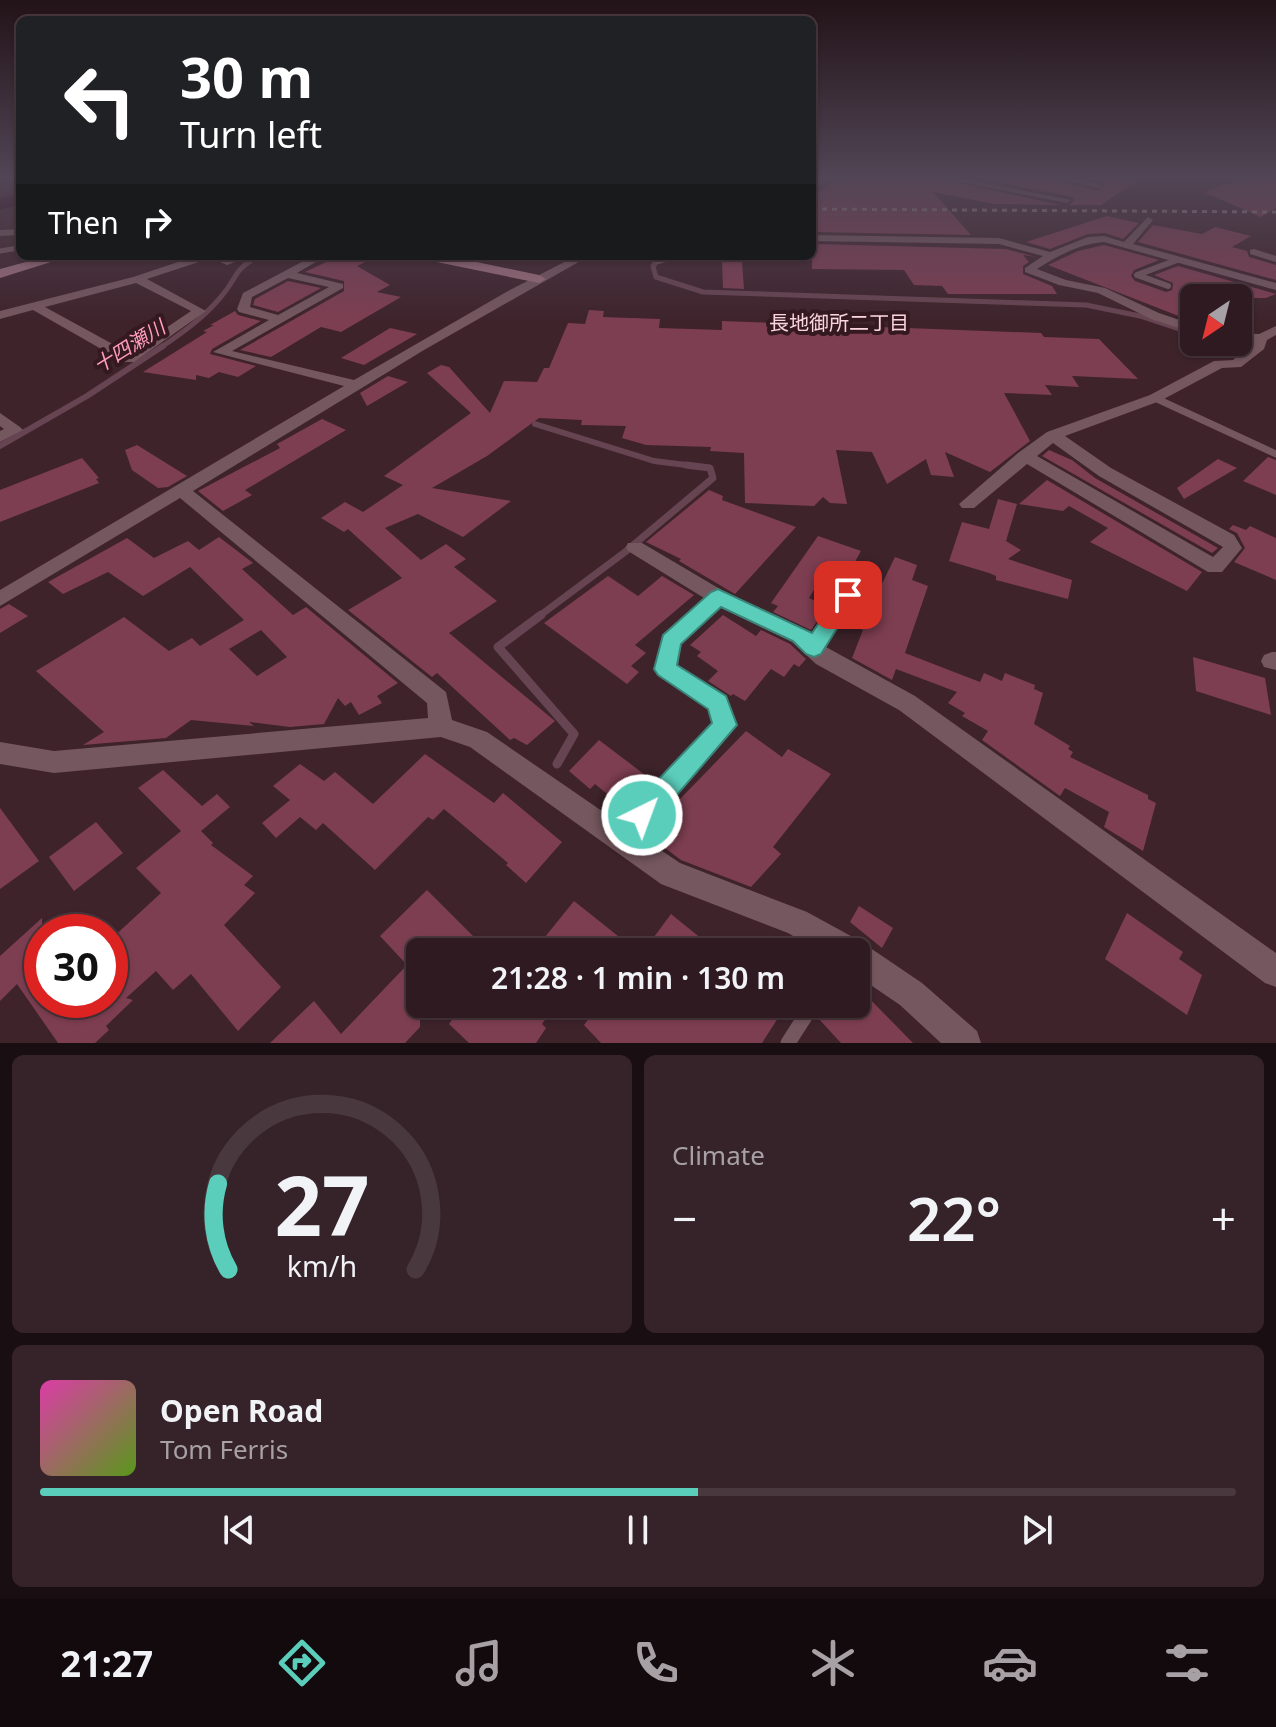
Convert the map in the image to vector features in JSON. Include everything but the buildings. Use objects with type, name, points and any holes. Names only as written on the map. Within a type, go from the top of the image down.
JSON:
[{"type":"street","points":[[1126,246],[1144,225]]},
{"type":"street","points":[[816,238],[999,241],[1051,255]]},
{"type":"street","points":[[1180,324],[1101,290],[1063,283],[1029,270],[1051,255],[1088,240],[1104,239],[1276,287]]},
{"type":"street","points":[[1254,252],[1276,259]]},
{"type":"street","points":[[0,274],[49,260]]},
{"type":"street","points":[[0,315],[137,279],[195,260]]},
{"type":"street","points":[[280,319],[243,309],[247,295],[313,260]]},
{"type":"street","points":[[446,260],[539,279]]},
{"type":"street","points":[[0,599],[357,385],[576,260]]},
{"type":"street","points":[[286,274],[339,286],[220,352],[357,385]]},
{"type":"street","points":[[35,306],[129,359],[200,311],[137,279]]},
{"type":"street","points":[[1252,338],[1261,338],[1276,330]]},
{"type":"street","points":[[968,504],[1053,435],[1155,398],[1219,364],[1236,364],[1259,346],[1261,338]]},
{"type":"street","points":[[0,418],[15,430],[0,437]]},
{"type":"street","points":[[1024,456],[1215,567],[1233,548],[1227,539],[1105,472],[1053,435]]},
{"type":"street","points":[[181,490],[438,699],[441,727]]},
{"type":"street","points":[[635,547],[718,597],[800,636],[824,658],[907,703],[1276,972]]},
{"type":"street","points":[[814,648],[865,569]]},
{"type":"street","points":[[622,837],[725,725],[718,703],[666,669],[671,640],[718,597]]},
{"type":"street","points":[[0,753],[54,762],[441,727],[478,739],[671,874],[797,922],[824,938]]},
{"type":"street","points":[[870,967],[911,994],[965,1043]]},
{"type":"lane","points":[[1168,286],[1137,275],[1177,260]]},
{"type":"lane","points":[[1155,398],[1276,454]]},
{"type":"lane","points":[[788,1043],[804,1018]]},
{"type":"waterway","name":"十四瀬川","points":[[161,348],[206,313],[239,271],[252,260]]},
{"type":"waterway","points":[[658,260],[653,266],[656,277],[703,292],[1086,305],[1140,316],[1180,329]]},
{"type":"waterway","name":"十四瀬川","points":[[0,446],[87,396],[161,348]]},
{"type":"waterway","points":[[535,424],[654,461],[710,468],[713,478],[625,552],[538,617]]},
{"type":"waterway","points":[[541,615],[498,647],[574,734],[557,764]]},
{"type":"district","name":"長地御所二丁目","points":[[839,322]]},
{"type":"route","points":[[642,815],[725,725],[718,703],[666,669],[671,640],[718,597],[800,636],[814,648],[848,595]]}]
